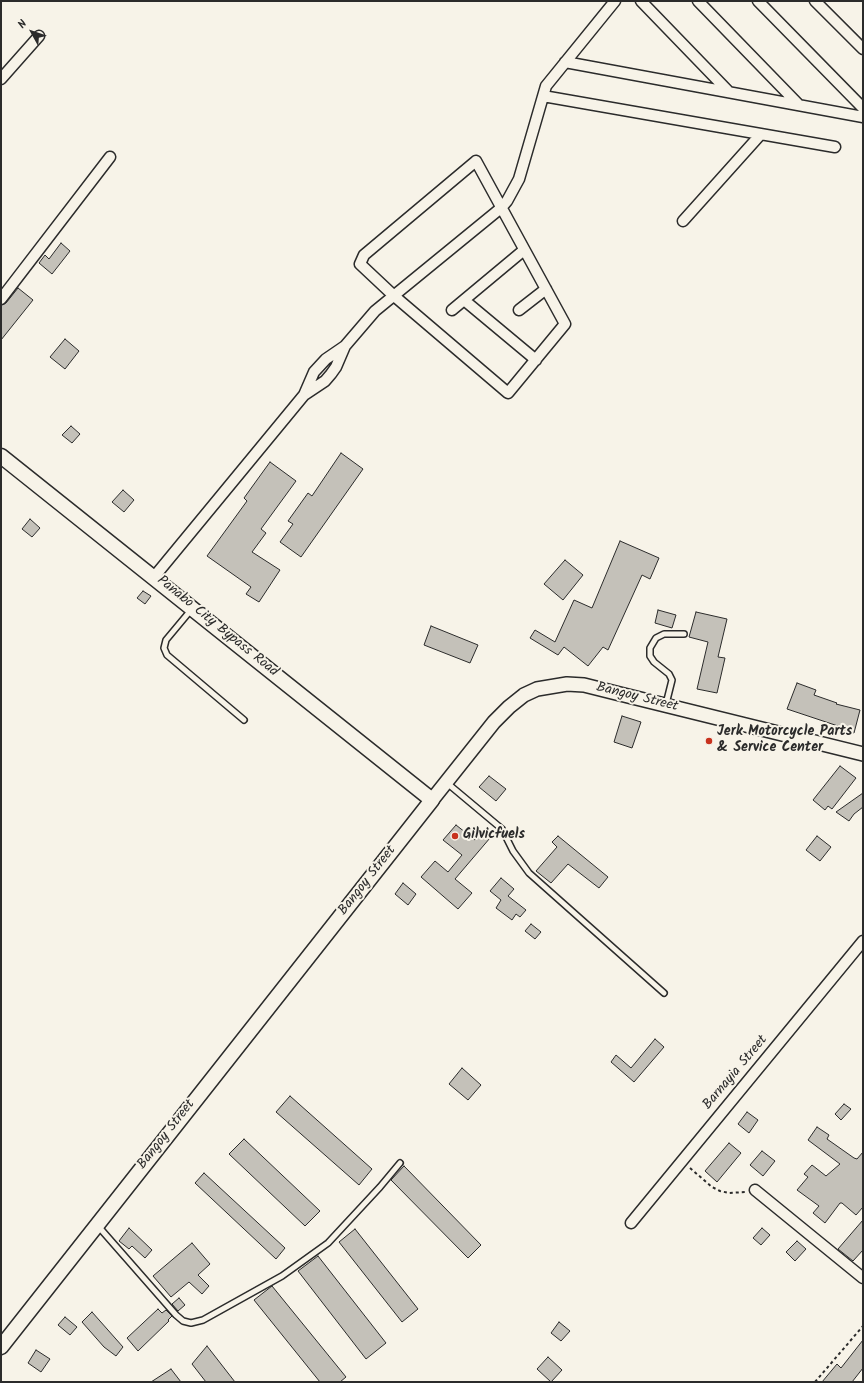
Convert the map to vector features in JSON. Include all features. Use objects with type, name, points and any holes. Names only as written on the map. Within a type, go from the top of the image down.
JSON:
[{"type":"main road","name":"Panabo City Bypass Road","points":[[1,456],[432,800]]},
{"type":"main road","name":"Bangoy Street","points":[[1,1347],[432,800]]},
{"type":"street","points":[[154,577],[304,395],[328,378],[336,367],[345,346],[374,311],[501,208],[511,195],[519,179],[548,82],[615,1]]},
{"type":"street","points":[[642,1],[728,91]]},
{"type":"street","points":[[698,1],[799,105]]},
{"type":"street","points":[[758,1],[863,108]]},
{"type":"street","points":[[815,1],[863,49]]},
{"type":"street","points":[[1,79],[39,36]]},
{"type":"street","points":[[564,62],[863,117]]},
{"type":"street","points":[[543,96],[835,147]]},
{"type":"street","points":[[683,221],[761,134]]},
{"type":"street","points":[[1,299],[110,157]]},
{"type":"street","points":[[476,162],[501,208],[565,324],[508,393],[393,295],[361,266],[360,262],[362,257],[476,162]]},
{"type":"street","points":[[452,310],[524,250]]},
{"type":"street","points":[[519,310],[546,289]]},
{"type":"street","points":[[464,300],[536,360]]},
{"type":"street","name":"Bangoy Street","points":[[432,800],[494,722],[524,695],[538,689],[567,684],[584,685],[863,754]]},
{"type":"street","name":"Barnayia Street","points":[[631,1223],[863,941]]},
{"type":"street","points":[[755,1190],[863,1278]]},
{"type":"lane","points":[[193,608],[166,640],[164,648],[166,655],[244,720]]},
{"type":"lane","points":[[666,705],[672,680],[669,674],[654,662],[650,656],[650,648],[656,638],[664,634],[684,634]]},
{"type":"lane","points":[[446,782],[502,829],[513,851],[529,873],[664,993]]},
{"type":"lane","points":[[97,1224],[176,1315],[183,1321],[191,1323],[203,1320],[271,1282],[317,1252],[348,1222],[400,1163]]},
{"type":"path","points":[[682,1161],[712,1187],[720,1191],[740,1193],[755,1190]]},
{"type":"path","points":[[815,1382],[863,1326]]},
{"type":"building","points":[[61,243],[70,251],[52,274],[39,263],[45,255],[49,259]]},
{"type":"building","points":[[18,288],[33,300],[1,340],[1,305],[6,303]]},
{"type":"building","points":[[65,339],[79,351],[65,369],[50,357]]},
{"type":"building","points":[[71,426],[80,434],[72,443],[62,435]]},
{"type":"building","points":[[341,453],[363,469],[301,557],[280,542],[293,524],[288,521],[308,493],[312,496]]},
{"type":"building","points":[[270,462],[296,481],[261,529],[266,533],[252,552],[280,570],[259,602],[246,594],[251,587],[207,556],[247,501],[244,498]]},
{"type":"building","points":[[123,490],[134,500],[124,512],[112,502]]},
{"type":"building","points":[[30,519],[40,528],[32,537],[22,529]]},
{"type":"building","points":[[620,541],[659,558],[650,579],[642,575],[608,650],[603,647],[588,666],[564,647],[558,655],[530,638],[535,630],[555,642],[574,600],[592,608]]},
{"type":"building","points":[[565,560],[583,575],[563,600],[544,584]]},
{"type":"building","points":[[143,591],[151,596],[145,604],[137,598]]},
{"type":"building","points":[[658,610],[676,615],[672,628],[655,623]]},
{"type":"building","points":[[696,612],[727,619],[718,657],[725,658],[717,693],[697,689],[708,642],[689,637]]},
{"type":"building","points":[[431,626],[478,645],[470,663],[424,645]]},
{"type":"building","points":[[797,683],[816,690],[814,695],[837,703],[836,704],[860,710],[854,733],[841,730],[841,727],[787,709]]},
{"type":"building","points":[[622,716],[641,722],[632,748],[614,742]]},
{"type":"building","points":[[840,766],[856,778],[832,809],[828,806],[825,810],[813,800]]},
{"type":"building","points":[[489,776],[506,789],[496,801],[479,787]]},
{"type":"building","points":[[863,793],[863,807],[854,814],[849,821],[836,812]]},
{"type":"building","points":[[456,825],[475,840],[482,831],[490,838],[455,879],[472,893],[458,909],[421,877],[435,861],[448,872],[462,855],[443,840]]},
{"type":"building","points":[[558,836],[608,877],[599,888],[568,864],[551,883],[536,871],[557,847],[552,842]]},
{"type":"building","points":[[817,836],[831,847],[820,861],[806,850]]},
{"type":"building","points":[[501,878],[514,889],[508,896],[526,910],[520,917],[516,914],[512,920],[496,908],[501,900],[490,891]]},
{"type":"building","points":[[403,883],[416,894],[408,905],[395,894]]},
{"type":"building","points":[[531,924],[541,932],[535,939],[525,931]]},
{"type":"building","points":[[655,1039],[664,1047],[634,1082],[611,1062],[616,1055],[631,1068]]},
{"type":"building","points":[[462,1068],[481,1085],[468,1100],[449,1084]]},
{"type":"building","points":[[290,1096],[372,1169],[359,1185],[276,1112]]},
{"type":"building","points":[[844,1104],[851,1109],[841,1120],[835,1114]]},
{"type":"building","points":[[747,1112],[758,1120],[749,1133],[738,1124]]},
{"type":"building","points":[[817,1127],[829,1135],[827,1139],[854,1158],[857,1159],[863,1152],[863,1207],[856,1215],[840,1203],[825,1223],[813,1213],[819,1206],[797,1190],[808,1177],[804,1174],[812,1165],[826,1176],[840,1164],[808,1140]]},
{"type":"building","points":[[244,1139],[320,1211],[305,1226],[229,1154]]},
{"type":"building","points":[[729,1143],[741,1153],[717,1182],[705,1171]]},
{"type":"building","points":[[762,1151],[775,1161],[763,1176],[750,1165]]},
{"type":"building","points":[[404,1166],[481,1245],[468,1258],[391,1180]]},
{"type":"building","points":[[204,1173],[285,1248],[276,1259],[195,1183]]},
{"type":"building","points":[[863,1220],[863,1250],[853,1261],[838,1249]]},
{"type":"building","points":[[129,1228],[152,1250],[145,1258],[132,1246],[129,1249],[119,1241]]},
{"type":"building","points":[[762,1228],[770,1235],[761,1245],[753,1238]]},
{"type":"building","points":[[355,1229],[418,1309],[402,1322],[339,1242]]},
{"type":"building","points":[[797,1241],[806,1249],[795,1261],[786,1252]]},
{"type":"building","points":[[192,1243],[210,1264],[198,1275],[209,1286],[202,1294],[189,1282],[171,1297],[153,1276]]},
{"type":"building","points":[[318,1256],[386,1343],[366,1359],[298,1271]]},
{"type":"building","points":[[272,1286],[346,1377],[340,1382],[320,1382],[254,1300]]},
{"type":"building","points":[[179,1298],[185,1305],[178,1311],[172,1304]]},
{"type":"building","points":[[158,1309],[162,1313],[166,1310],[172,1316],[168,1320],[169,1321],[138,1351],[127,1338]]},
{"type":"building","points":[[92,1312],[123,1347],[116,1356],[104,1347],[82,1322]]},
{"type":"building","points":[[65,1317],[77,1327],[70,1335],[58,1325]]},
{"type":"building","points":[[559,1322],[570,1331],[561,1341],[551,1333]]},
{"type":"building","points":[[863,1340],[863,1368],[852,1382],[822,1382],[837,1364],[841,1368]]},
{"type":"building","points":[[207,1346],[235,1382],[206,1382],[192,1364]]},
{"type":"building","points":[[36,1350],[50,1359],[41,1372],[28,1363]]},
{"type":"building","points":[[548,1357],[562,1370],[551,1382],[537,1369]]},
{"type":"building","points":[[171,1369],[181,1382],[151,1382]]},
{"type":"place","name":"Jerk Motorcycle Parts & Service Center","points":[[709,741]]},
{"type":"place","name":"Gilvicfuels","points":[[455,836]]}]
